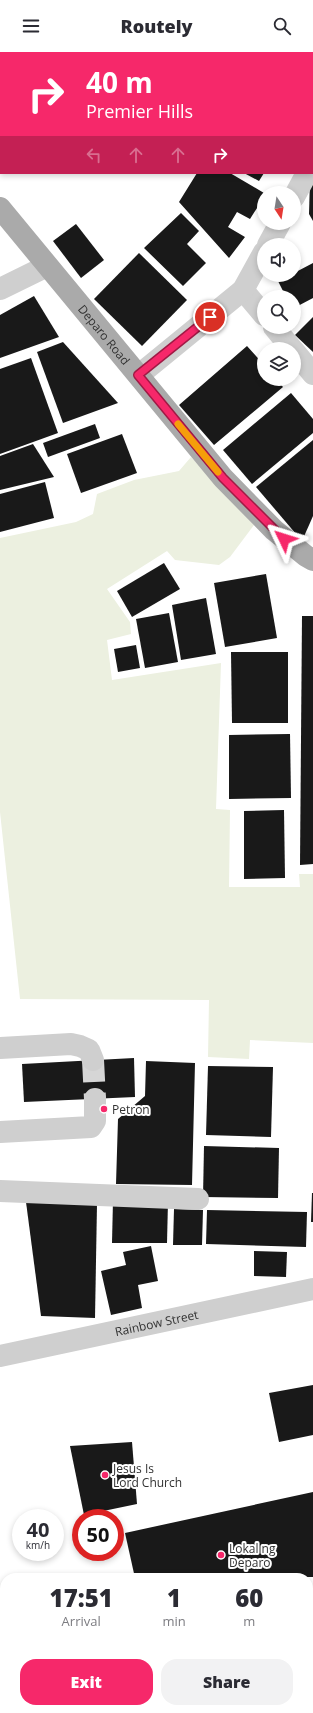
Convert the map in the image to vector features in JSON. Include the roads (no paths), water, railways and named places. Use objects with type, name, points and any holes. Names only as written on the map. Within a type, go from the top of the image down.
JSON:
[{"type":"main road","name":"Deparo Road","points":[[0,208],[223,478],[274,530],[313,560]]},
{"type":"street","points":[[300,186],[306,174]]},
{"type":"street","points":[[138,375],[243,290],[257,265]]},
{"type":"street","points":[[0,289],[48,266]]},
{"type":"street","points":[[243,290],[257,307]]},
{"type":"street","points":[[280,334],[286,342]]},
{"type":"street","points":[[301,360],[313,374]]},
{"type":"street","points":[[0,1048],[75,1045],[89,1050],[92,1060]]},
{"type":"street","points":[[0,1132],[86,1129],[91,1127],[95,1121],[95,1099]]},
{"type":"street","points":[[0,1191],[198,1199]]},
{"type":"street","name":"Rainbow Street","points":[[0,1356],[313,1289]]},
{"type":"tunnel","points":[[93,1060],[95,1099]]},
{"type":"place","name":"Petron","points":[[104,1109]]},
{"type":"place","name":"Jesus Is Lord Church","points":[[105,1475]]},
{"type":"place","name":"Lokal ng Deparo","points":[[221,1555]]}]
